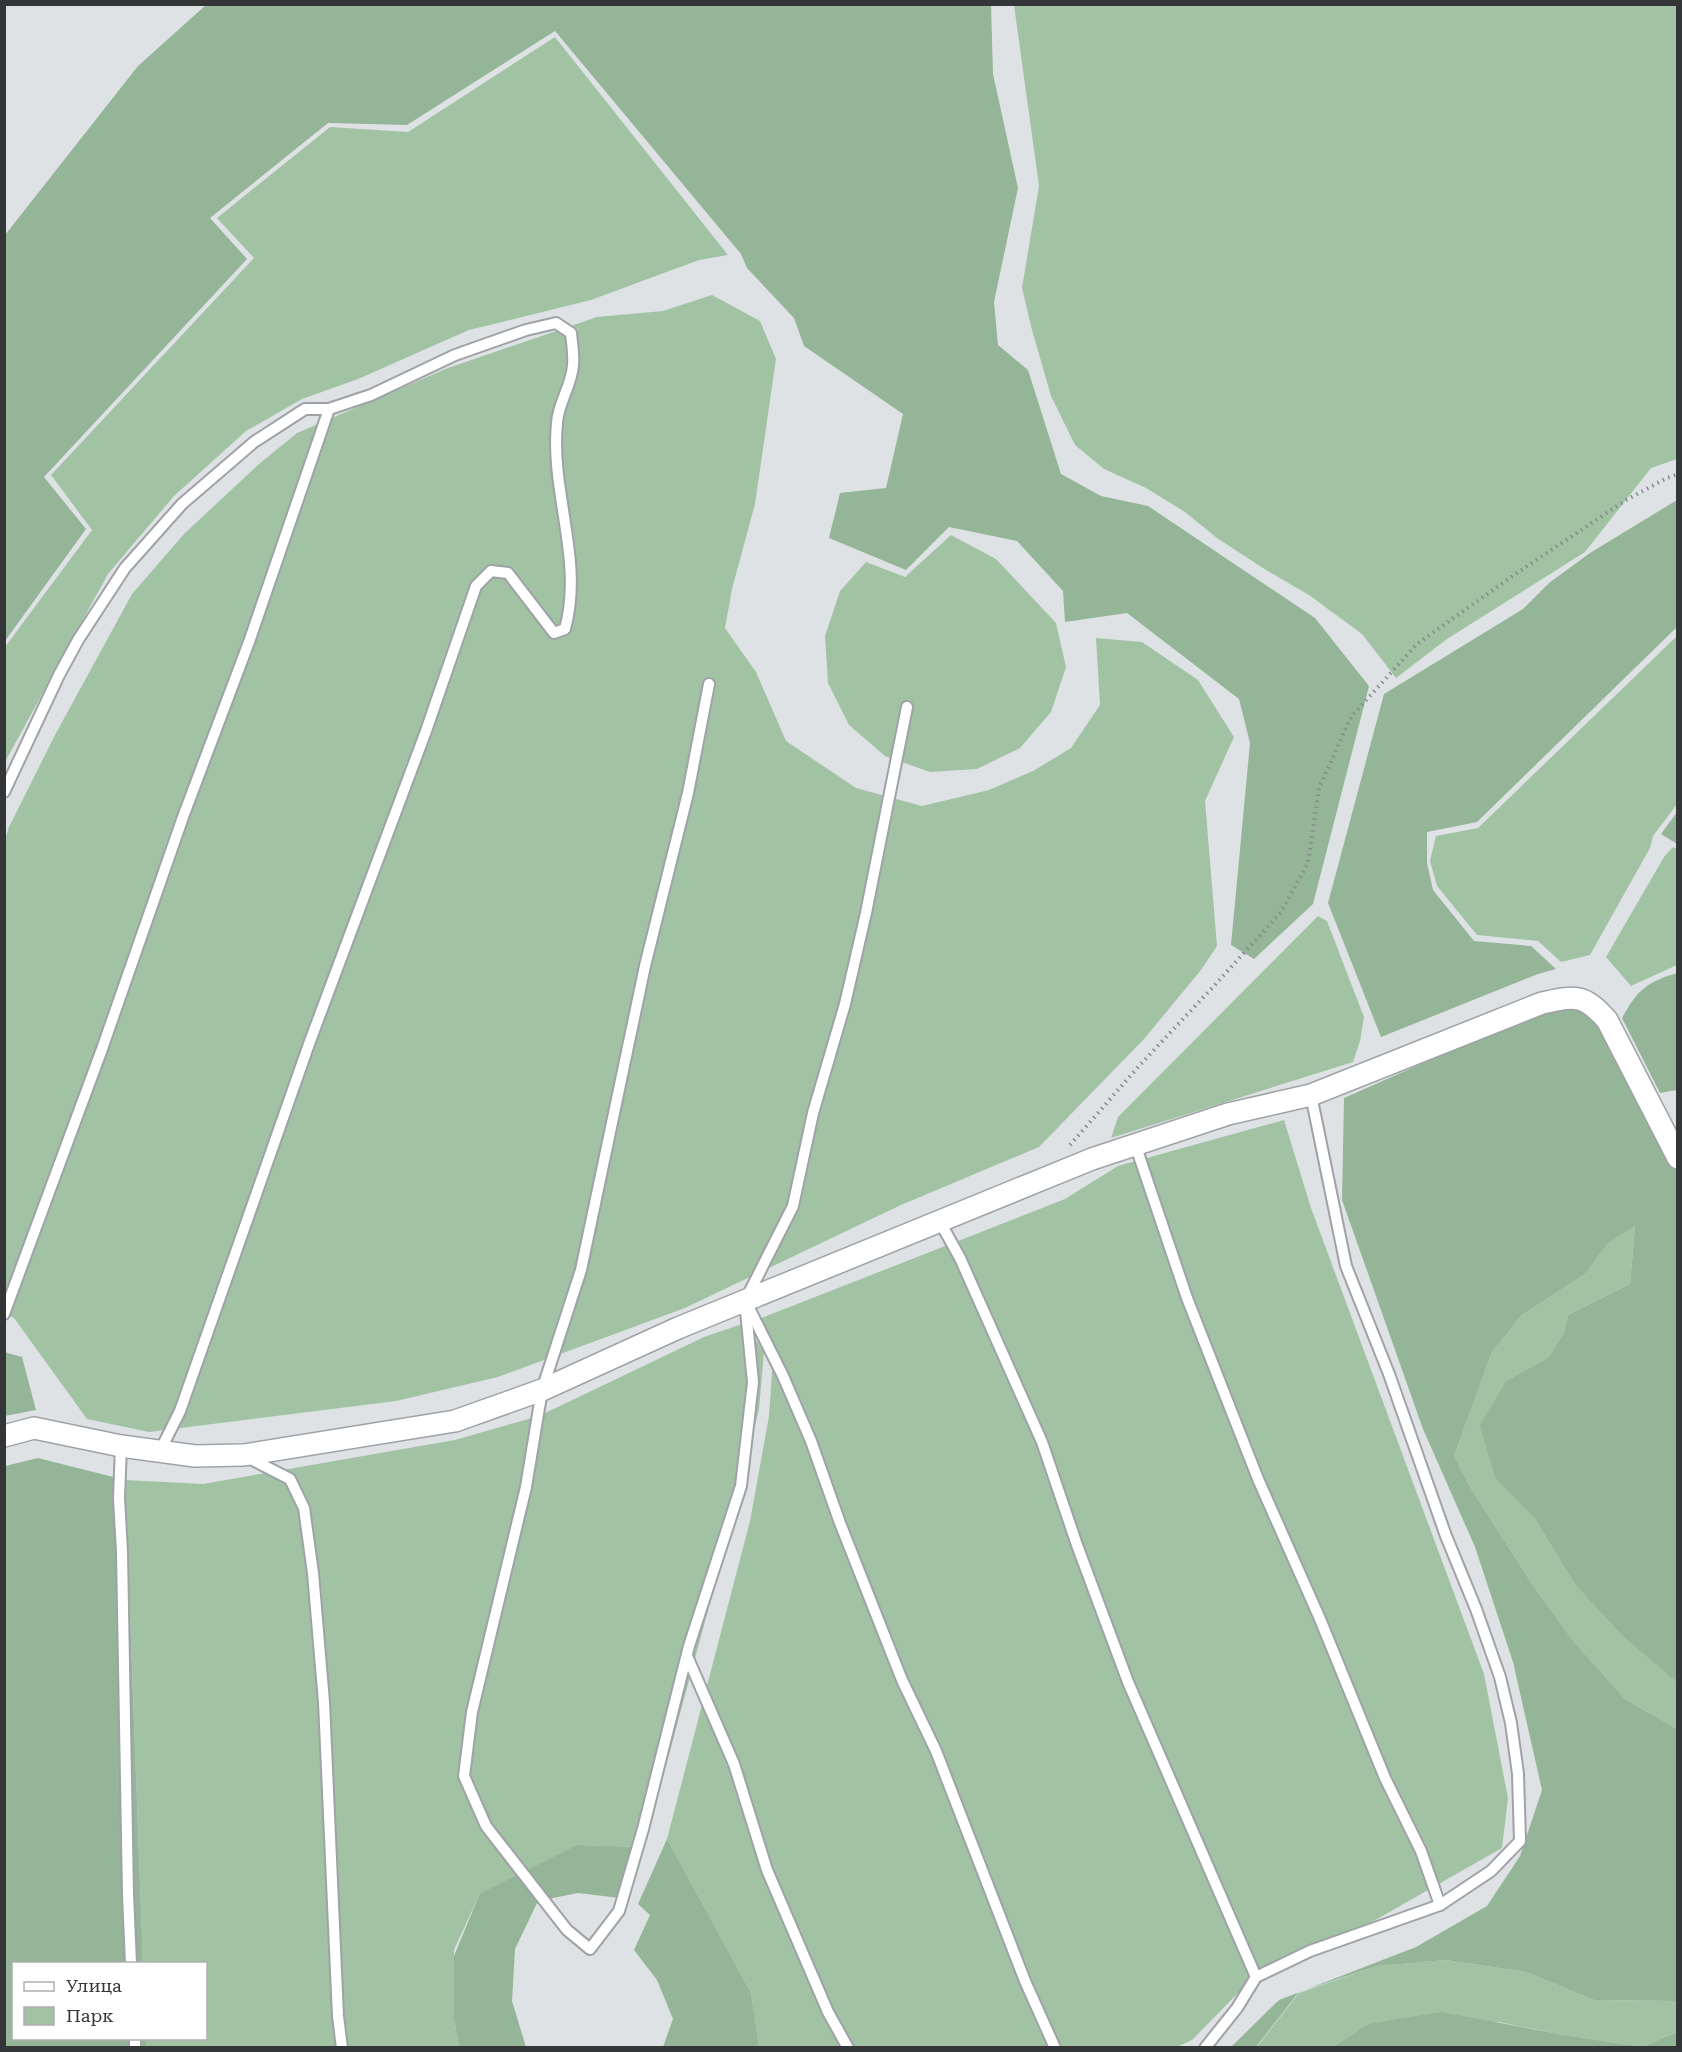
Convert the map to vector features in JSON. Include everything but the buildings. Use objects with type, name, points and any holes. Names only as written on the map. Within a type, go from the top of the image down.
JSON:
[{"type":"street","points":[[4,1436],[34,1428],[121,1446],[195,1456],[244,1455],[455,1421],[542,1390],[745,1300],[1092,1159],[1228,1114],[1311,1095],[1542,1003],[1569,997],[1585,1000],[1607,1020],[1677,1158]]},
{"type":"lane","points":[[4,792],[59,675],[78,640],[125,568],[183,504],[254,442],[305,409],[329,409],[371,395],[455,355],[526,330],[556,323],[572,333],[573,366],[557,421],[558,471],[572,567],[571,608],[566,629],[554,633],[508,573],[491,571],[477,586],[426,731],[309,1044],[180,1411],[160,1451]]},
{"type":"lane","points":[[4,1314],[249,642],[329,409]]},
{"type":"lane","points":[[709,684],[688,793],[645,966],[581,1270],[542,1390],[526,1487],[472,1713],[464,1776],[486,1826],[567,1930],[590,1949],[619,1911],[643,1829],[687,1656],[741,1486],[753,1382],[745,1300],[793,1206],[813,1113],[845,1004],[866,913],[907,707]]},
{"type":"lane","points":[[1205,2048],[1237,2008],[1256,1977],[1310,1951],[1440,1905],[1491,1871],[1520,1841],[1518,1774],[1511,1723],[1500,1677],[1476,1609],[1446,1536],[1389,1374],[1346,1266],[1311,1095]]},
{"type":"lane","points":[[1135,1144],[1187,1298],[1258,1479],[1320,1619],[1385,1778],[1421,1851],[1440,1905]]},
{"type":"lane","points":[[940,1222],[960,1258],[1042,1442],[1128,1682],[1256,1977]]},
{"type":"lane","points":[[745,1300],[783,1376],[811,1441],[840,1523],[898,1669],[936,1751],[1025,1981],[1055,2048]]},
{"type":"lane","points":[[121,1446],[119,1498],[131,1962]]},
{"type":"lane","points":[[244,1455],[290,1479],[304,1508],[313,1573],[324,1702],[338,2016],[342,2048]]},
{"type":"lane","points":[[687,1656],[734,1764],[772,1881],[828,2012],[848,2048]]},
{"type":"path","points":[[1064,1153],[1139,1066],[1281,912],[1308,863],[1319,788],[1351,717],[1417,644],[1626,500],[1677,474]]},
{"type":"green space","points":[[206,5],[991,5],[993,74],[1018,188],[994,302],[998,345],[1028,370],[1061,474],[1101,496],[1148,506],[1315,618],[1369,686],[1313,904],[1254,959],[1231,945],[1250,743],[1239,699],[1127,613],[1065,622],[1063,591],[1017,541],[949,527],[906,570],[829,538],[840,493],[886,488],[903,414],[804,346],[794,318],[747,268],[741,254],[555,31],[407,125],[328,123],[210,218],[247,259],[44,477],[86,529],[5,641],[5,235],[138,66]]},
{"type":"green space","points":[[1014,5],[1677,5],[1677,459],[1651,468],[1585,552],[1447,639],[1396,678],[1362,634],[1309,595],[1217,538],[1185,512],[1146,488],[1104,469],[1075,445],[1051,396],[1022,288],[1039,186]]},
{"type":"green space","points":[[555,37],[728,255],[699,260],[591,300],[469,330],[358,379],[302,399],[246,431],[174,496],[108,574],[5,762],[5,647],[92,530],[51,475],[254,258],[217,218],[330,127],[408,132]]},
{"type":"green space","points":[[712,295],[760,321],[776,359],[755,504],[732,589],[725,628],[756,672],[786,741],[856,788],[922,806],[989,790],[1033,771],[1071,748],[1100,705],[1096,638],[1142,642],[1198,680],[1234,737],[1205,801],[1217,946],[1201,970],[1144,1039],[1039,1147],[901,1205],[685,1308],[498,1377],[396,1401],[149,1432],[87,1419],[14,1318],[5,1314],[4,843],[9,827],[55,735],[132,594],[184,534],[259,464],[297,433],[448,368],[597,317],[663,311]]},
{"type":"green space","points":[[1677,500],[1677,627],[1477,822],[1427,832],[1427,863],[1433,890],[1474,941],[1531,946],[1556,969],[1538,974],[1381,1037],[1328,903],[1384,694],[1523,609],[1549,583],[1590,553]]},
{"type":"green space","points":[[951,535],[996,559],[1056,623],[1066,667],[1051,712],[1020,748],[977,769],[930,772],[885,756],[849,725],[828,683],[825,636],[840,591],[866,562],[905,577]]},
{"type":"green space","points":[[1677,636],[1677,804],[1653,836],[1650,848],[1590,955],[1561,962],[1538,941],[1477,935],[1437,886],[1430,861],[1436,836],[1478,828]]},
{"type":"green space","points":[[1677,812],[1677,844],[1661,834]]},
{"type":"green space","points":[[1673,847],[1678,850],[1677,965],[1631,986],[1606,957],[1664,857]]},
{"type":"green space","points":[[1318,916],[1327,921],[1364,1017],[1360,1041],[1353,1062],[1111,1138],[1118,1117]]},
{"type":"green space","points":[[1677,973],[1677,1090],[1660,1093],[1622,1018],[1644,988]]},
{"type":"green space","points":[[1554,1005],[1578,1008],[1597,1014],[1677,1170],[1677,1682],[1623,1636],[1574,1583],[1535,1519],[1496,1480],[1480,1426],[1506,1381],[1549,1357],[1564,1333],[1568,1315],[1630,1284],[1635,1226],[1609,1242],[1585,1274],[1522,1315],[1492,1352],[1454,1456],[1470,1487],[1532,1584],[1574,1642],[1625,1699],[1677,1729],[1677,2001],[1594,2000],[1526,1972],[1446,1960],[1377,1966],[1304,1990],[1416,1947],[1487,1906],[1520,1856],[1542,1790],[1513,1662],[1475,1547],[1423,1429],[1342,1200],[1344,1098]]},
{"type":"green space","points":[[1284,1120],[1311,1208],[1484,1674],[1508,1798],[1502,1848],[1312,1956],[1242,1989],[1192,2040],[1177,2047],[759,2048],[751,1993],[667,1839],[750,1521],[769,1416],[773,1357],[759,1319],[1065,1199],[1118,1166]]},
{"type":"green space","points":[[1635,1225],[1630,1284],[1568,1315],[1564,1333],[1549,1357],[1506,1381],[1496,1480],[1535,1519],[1574,1583],[1677,1682],[1677,1729],[1625,1699],[1574,1642],[1532,1584],[1470,1487],[1454,1456],[1492,1352],[1522,1315],[1585,1274],[1609,1242]]},
{"type":"green space","points":[[745,1323],[764,1352],[759,1409],[733,1518],[644,1847],[576,1845],[480,1893],[454,1950],[454,2019],[459,2047],[146,2047],[146,2040],[207,2040],[207,1962],[143,1962],[125,1480],[203,1484],[455,1440],[539,1416],[704,1337]]},
{"type":"green space","points":[[4,1352],[22,1357],[36,1410],[5,1416]]},
{"type":"green space","points":[[38,1458],[125,1480],[143,1962],[12,1962],[12,2040],[146,2040],[146,2047],[5,2048],[5,1466]]},
{"type":"green space","points":[[667,1839],[751,1993],[759,2047],[663,2047],[673,2019],[657,1980],[634,1950],[650,1915],[638,1904]]},
{"type":"green space","points":[[576,1845],[644,1847],[620,1898],[578,1893],[538,1901],[515,1949],[512,2001],[526,2047],[459,2047],[454,2019],[454,1956],[480,1893]]},
{"type":"green space","points":[[1446,1960],[1526,1972],[1594,2000],[1677,2001],[1677,2032],[1642,2047],[1499,2022],[1368,2024],[1333,2047],[1256,2048],[1299,1993],[1377,1966]]},
{"type":"green space","points":[[1299,1992],[1256,2047],[1230,2048],[1279,2000]]},
{"type":"green space","points":[[1441,2012],[1642,2047],[1677,2032],[1677,2045],[1672,2048],[1333,2047],[1368,2024]]}]
